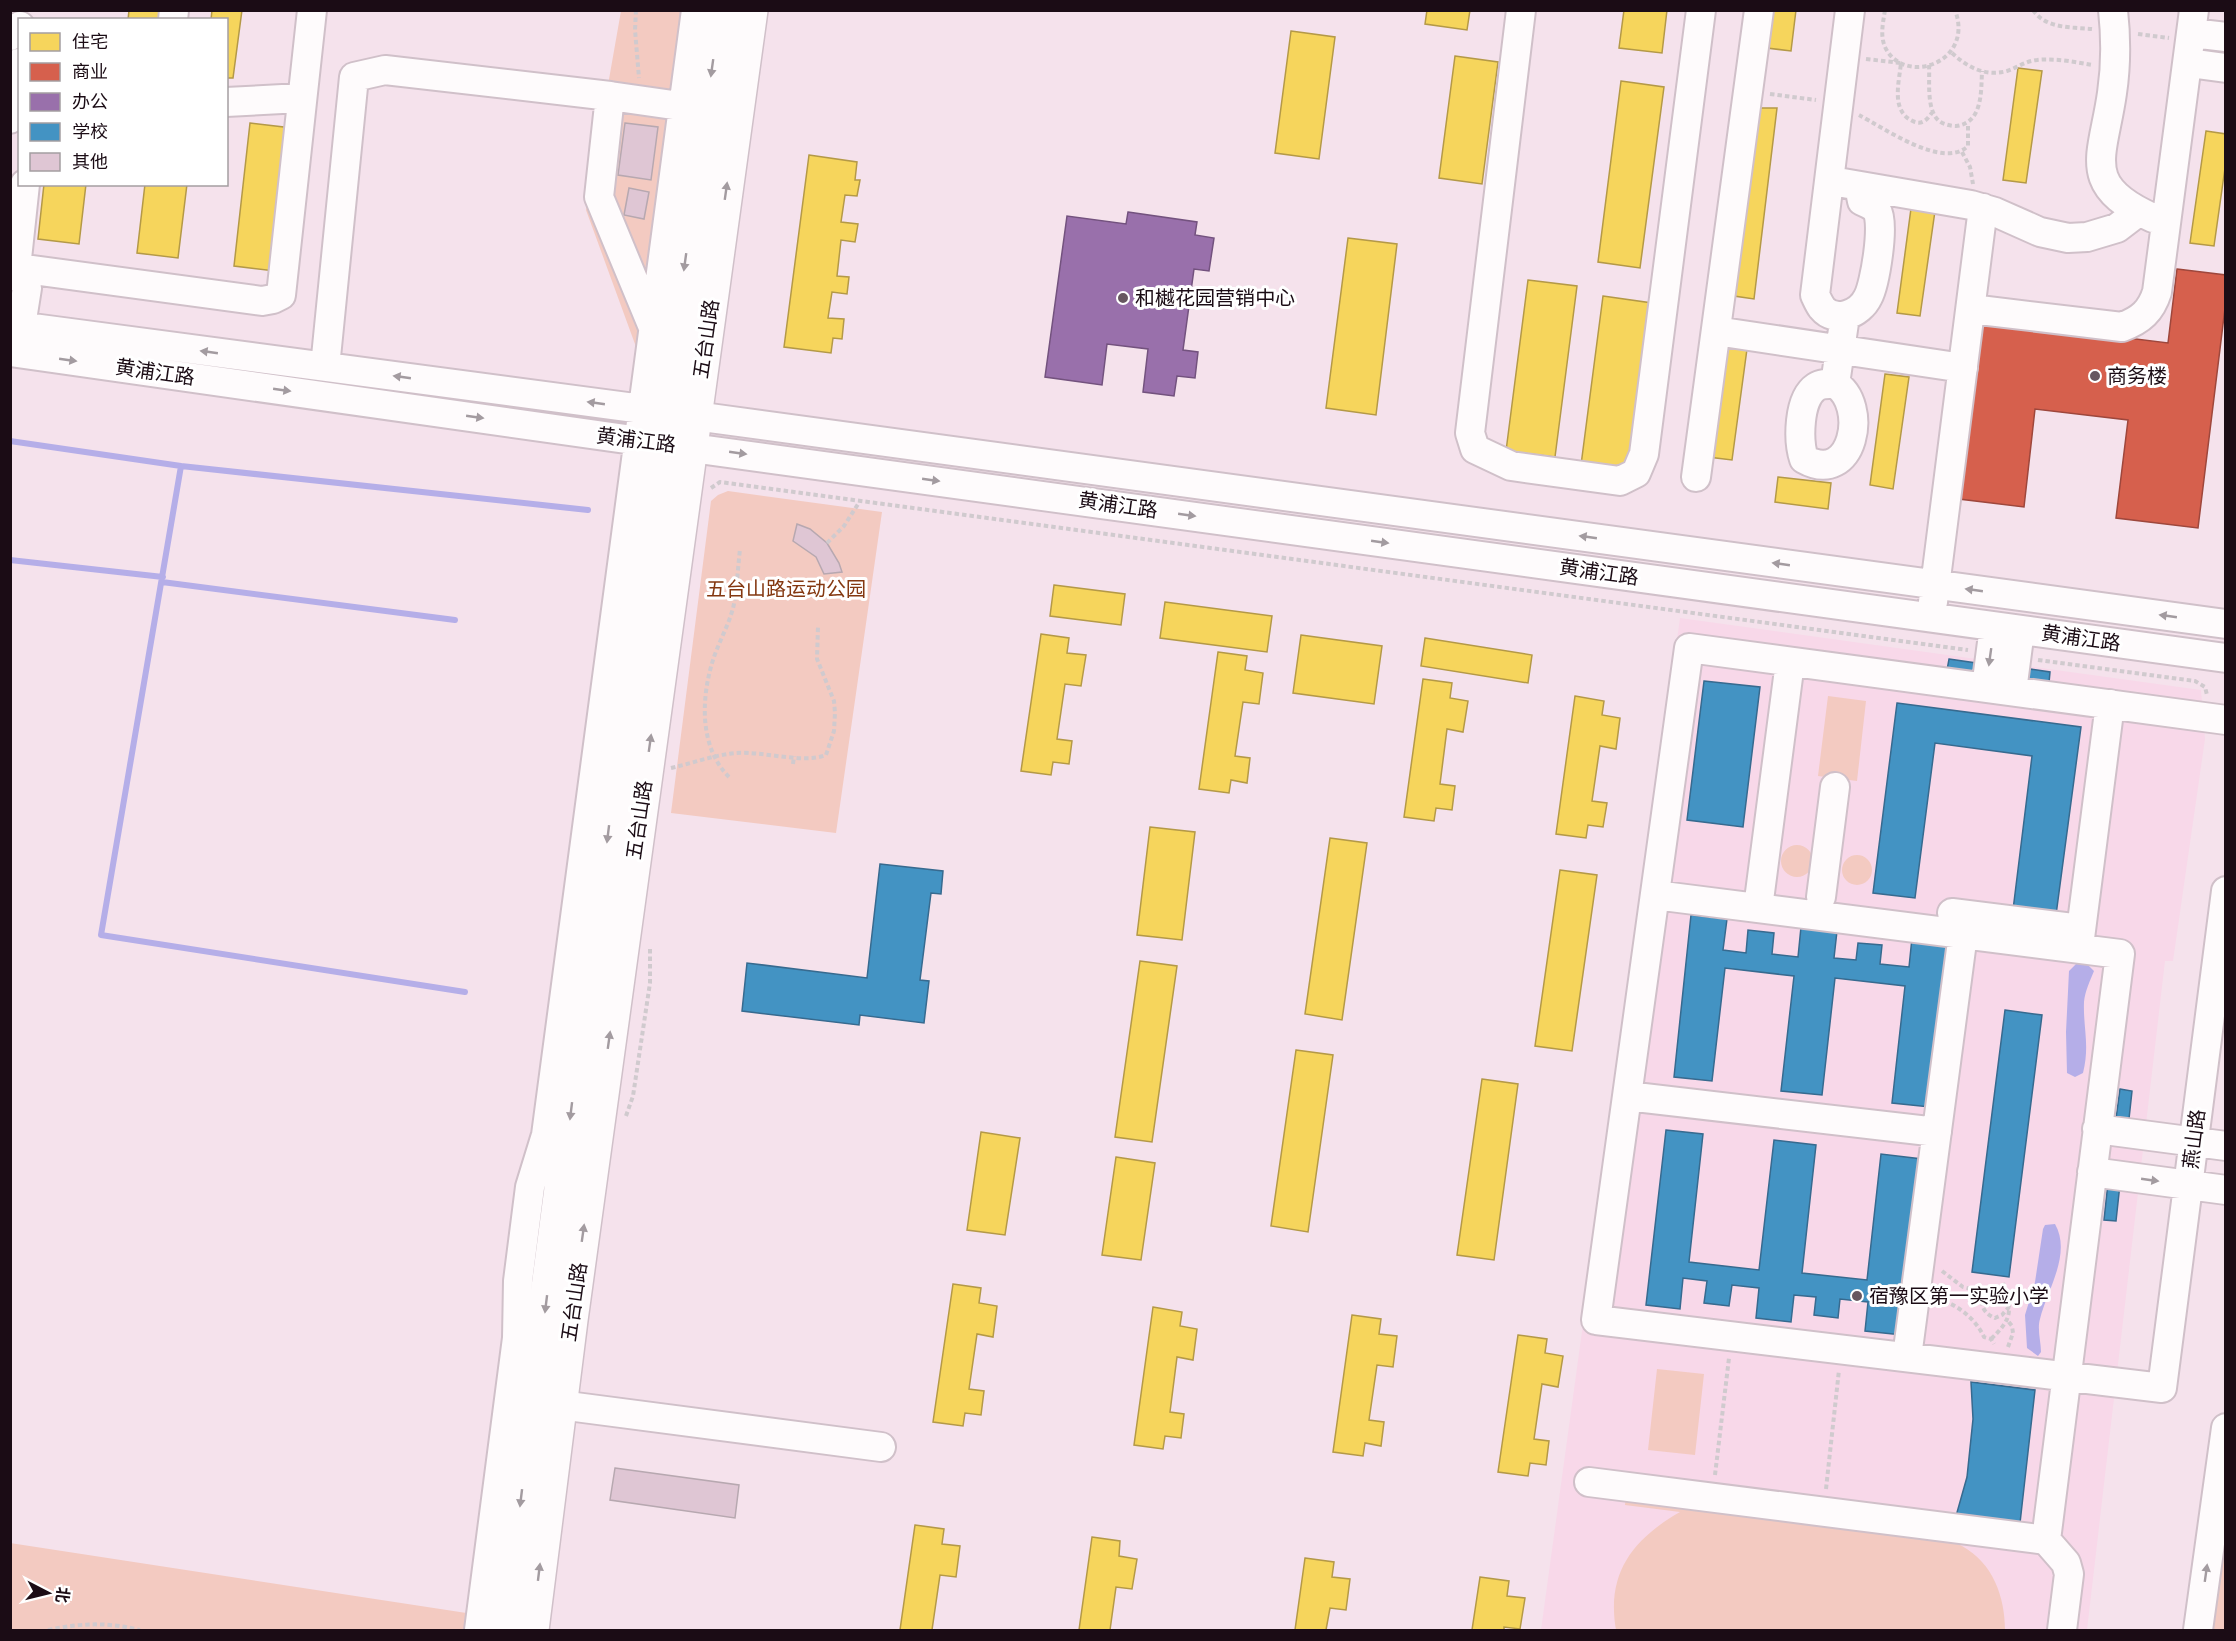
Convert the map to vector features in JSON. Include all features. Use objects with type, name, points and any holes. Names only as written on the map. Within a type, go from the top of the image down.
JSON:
[{"type":"main road","name":"五台山路","points":[[532,1630],[560,1405],[666,428],[695,108],[720,10]]},
{"type":"main road","name":"五台山路","points":[[503,1630],[666,428],[751,10]]},
{"type":"street","points":[[13,268],[262,301],[282,295],[312,10]]},
{"type":"street","points":[[653,328],[695,108],[696,10]]},
{"type":"street","points":[[1521,10],[1470,433],[1475,449],[1511,466],[1620,481],[1636,473],[1644,454],[1701,10]]},
{"type":"street","points":[[1696,477],[1759,10]]},
{"type":"street","points":[[1850,10],[1815,295],[1822,308],[1833,315],[1845,316],[1855,311],[1867,299],[1875,273],[1881,221],[1877,210],[1862,201],[1859,186]]},
{"type":"street","points":[[2113,10],[2112,92],[2100,164],[2104,181],[2110,190],[2138,212],[2167,224]]},
{"type":"street","points":[[1971,309],[2108,327],[2122,327],[2144,316],[2155,299],[2193,22],[2226,38]]},
{"type":"street","points":[[10,119],[14,43]]},
{"type":"street","points":[[2189,63],[2226,68]]},
{"type":"street","points":[[326,367],[354,76],[385,70],[695,108]]},
{"type":"street","points":[[479,1630],[517,1338],[518,1281],[530,1188],[546,1135],[666,428],[653,328],[599,196],[610,96]]},
{"type":"street","points":[[228,102],[302,98]]},
{"type":"street","points":[[1829,181],[1977,207],[2040,232],[2068,238],[2087,237],[2116,228],[2138,212]]},
{"type":"street","points":[[15,339],[27,288],[13,268],[25,186]]},
{"type":"street","points":[[1931,618],[1971,309],[1977,207]]},
{"type":"street","points":[[1835,384],[1845,316]]},
{"type":"street","points":[[1716,331],[1963,368]]},
{"type":"street","name":"黄浦江路","points":[[15,339],[666,428],[1936,585],[2226,624]]},
{"type":"street","name":"黄浦江路","points":[[15,339],[326,367],[666,428],[1931,618],[2005,642],[2226,658]]},
{"type":"street","points":[[1999,690],[2005,642]]},
{"type":"street","points":[[2066,1376],[1596,1320],[1689,648],[2216,718]]},
{"type":"street","points":[[1769,900],[1790,662]]},
{"type":"street","points":[[2080,939],[2110,704]]},
{"type":"street","points":[[1821,897],[1835,787]]},
{"type":"street","name":"燕山路","points":[[2066,1376],[2162,1388],[2193,1142],[2214,1073],[2226,891]]},
{"type":"street","points":[[1655,895],[1769,900],[1821,897],[2080,939],[2120,954],[2046,1540]]},
{"type":"street","points":[[1769,900],[1963,934],[2080,939]]},
{"type":"street","points":[[1907,1357],[1963,934]]},
{"type":"street","points":[[1627,1096],[1937,1132]]},
{"type":"street","points":[[2097,1129],[2226,1146]]},
{"type":"street","points":[[2092,1172],[2226,1190]]},
{"type":"street","points":[[560,1405],[881,1447]]},
{"type":"street","points":[[2198,1630],[2226,1428]]},
{"type":"street","points":[[1589,1482],[2046,1540],[2066,1563],[2069,1574],[2062,1630]]},
{"type":"path","points":[[636,10],[636,50],[645,101]]},
{"type":"path","points":[[1885,10],[1882,31],[1884,46],[1900,63],[1899,109],[1915,122],[1921,123],[1927,120],[1933,111]]},
{"type":"path","points":[[1844,56],[1915,67],[1942,61],[1952,53],[1959,32],[1956,13],[1961,10]]},
{"type":"path","points":[[1952,53],[1967,67],[1995,73],[2008,71],[2025,62],[2054,59],[2114,68]]},
{"type":"path","points":[[1929,65],[1930,97],[1933,111],[1939,121],[1956,126],[1968,123]]},
{"type":"path","points":[[1748,91],[1838,104],[1920,147],[1938,153],[1952,154],[1962,152],[1968,146],[1968,123],[1979,106],[1982,71]]},
{"type":"path","points":[[1962,152],[1970,167],[1977,207]]},
{"type":"path","points":[[706,497],[714,484],[720,482],[2005,642],[2195,681],[2205,687],[2216,718]]},
{"type":"path","points":[[826,543],[844,526],[860,501]]},
{"type":"path","points":[[729,777],[714,758],[706,720],[706,693],[714,659],[734,604],[740,549]]},
{"type":"path","points":[[670,768],[737,753],[811,758],[826,755],[834,731],[834,702],[817,659],[818,626]]},
{"type":"path","points":[[669,780],[672,756]]},
{"type":"path","points":[[793,764],[794,756]]},
{"type":"path","points":[[624,1123],[633,1096],[650,983],[650,940]]},
{"type":"path","points":[[1920,1264],[1942,1271],[1963,1287],[1984,1292],[2003,1284],[2009,1307],[2008,1321],[1991,1339]]},
{"type":"path","points":[[1984,1292],[1982,1305],[1988,1315],[1995,1318],[2002,1315],[2009,1307]]},
{"type":"path","points":[[1916,1295],[1951,1302],[1978,1326],[1984,1337],[1991,1339],[2000,1352],[2008,1347],[2013,1333],[2013,1326],[2008,1321]]},
{"type":"path","points":[[1713,1498],[1731,1336]]},
{"type":"path","points":[[1826,1489],[1841,1349]]},
{"type":"path","points":[[48,1630],[78,1624],[114,1624],[140,1630]]},
{"type":"shaded area","name":"宿豫区第一实验小学","points":[[1680,618],[2201,690],[2205,739],[2173,961],[2165,961],[2087,1630],[1541,1630]]},
{"type":"shaded area","points":[[2076,964],[2087,964],[2094,971],[2084,1002],[2085,1063],[2083,1073],[2075,1077],[2067,1073],[2066,1032],[2069,971]]},
{"type":"shaded area","points":[[2055,1224],[2060,1236],[2060,1260],[2039,1323],[2041,1352],[2038,1356],[2027,1348],[2025,1315],[2035,1282],[2043,1229],[2045,1225]]},
{"type":"green space","points":[[621,11],[686,11],[639,355],[586,210]]},
{"type":"green space","name":"五台山路运动公园","points":[[728,491],[882,512],[836,833],[671,813],[711,501]]},
{"type":"green space","points":[[1828,696],[1866,701],[1857,781],[1818,776]]},
{"type":"green space","points":[[1797,845],[1808,850],[1813,861],[1808,872],[1797,877],[1786,872],[1781,861],[1786,850]]},
{"type":"green space","points":[[1857,855],[1868,859],[1872,870],[1868,881],[1857,885],[1846,881],[1842,870],[1846,859]]},
{"type":"green space","points":[[1657,1369],[1704,1374],[1695,1455],[1648,1450]]},
{"type":"green space","points":[[1626,1495],[1931,1534],[1962,1546],[1973,1553],[1989,1571],[2000,1593],[2005,1630],[1616,1630],[1615,1591],[1619,1575],[1627,1560],[1636,1546],[1649,1534],[1680,1512],[1625,1505]]},
{"type":"green space","points":[[2225,1520],[2225,1630],[2211,1630]]},
{"type":"green space","points":[[10,1543],[473,1614],[470,1630],[11,1630]]},
{"type":"building: 住宅","points":[[129,10],[165,10],[164,18],[128,18]]},
{"type":"building: 住宅","points":[[212,10],[242,10],[233,78],[228,78],[228,18],[211,18]]},
{"type":"building: 住宅","points":[[1427,10],[1470,10],[1467,30],[1425,24]]},
{"type":"building: 住宅","points":[[1624,10],[1667,10],[1662,53],[1619,48]]},
{"type":"building: 住宅","points":[[1772,10],[1796,10],[1791,51],[1767,48]]},
{"type":"building: 住宅","points":[[1291,31],[1335,37],[1319,159],[1275,153]]},
{"type":"building: 住宅","points":[[1455,56],[1498,62],[1482,184],[1439,178]]},
{"type":"building: 住宅","points":[[2018,68],[2042,71],[2026,183],[2003,180]]},
{"type":"building: 住宅","points":[[1621,81],[1664,87],[1640,268],[1598,262]]},
{"type":"building: 住宅","points":[[1754,108],[1777,108],[1754,299],[1734,296]]},
{"type":"building: 住宅","points":[[250,123],[292,128],[275,271],[234,266]]},
{"type":"building: 住宅","points":[[2206,131],[2226,134],[2226,161],[2214,246],[2190,243]]},
{"type":"building: 住宅","points":[[809,155],[857,162],[855,180],[860,180],[857,196],[845,195],[841,222],[858,224],[855,242],[841,240],[837,276],[849,277],[847,294],[832,292],[828,318],[844,319],[842,339],[833,338],[831,353],[784,347]]},
{"type":"building: 住宅","points":[[44,186],[86,186],[79,244],[38,239]]},
{"type":"building: 住宅","points":[[145,186],[187,186],[178,258],[137,253]]},
{"type":"building: 住宅","points":[[1912,201],[1936,204],[1920,316],[1897,313]]},
{"type":"building: 住宅","points":[[1348,238],[1397,244],[1376,415],[1326,408]]},
{"type":"building: 住宅","points":[[1528,280],[1577,286],[1555,457],[1506,451]]},
{"type":"building: 住宅","points":[[1603,296],[1652,303],[1633,457],[1619,470],[1581,465]]},
{"type":"building: 住宅","points":[[1724,346],[1747,349],[1732,460],[1708,457]]},
{"type":"building: 住宅","points":[[1885,374],[1909,377],[1893,489],[1870,485]]},
{"type":"building: 住宅","points":[[1778,477],[1831,483],[1828,509],[1775,502]]},
{"type":"building: 住宅","points":[[1054,585],[1125,594],[1121,625],[1050,616]]},
{"type":"building: 住宅","points":[[1165,602],[1272,616],[1267,652],[1160,638]]},
{"type":"building: 住宅","points":[[1041,634],[1069,638],[1067,653],[1086,655],[1081,686],[1065,684],[1057,739],[1072,741],[1069,764],[1053,762],[1051,775],[1021,771]]},
{"type":"building: 住宅","points":[[1301,635],[1382,646],[1374,704],[1293,693]]},
{"type":"building: 住宅","points":[[1425,638],[1532,655],[1528,683],[1421,666]]},
{"type":"building: 住宅","points":[[1218,652],[1247,656],[1245,670],[1263,673],[1259,704],[1243,702],[1235,756],[1250,758],[1247,783],[1231,780],[1229,793],[1199,789]]},
{"type":"building: 住宅","points":[[1423,679],[1452,683],[1450,698],[1468,701],[1463,732],[1447,729],[1440,784],[1455,786],[1452,810],[1436,808],[1434,821],[1404,817]]},
{"type":"building: 住宅","points":[[1575,696],[1604,701],[1602,715],[1620,718],[1616,749],[1600,746],[1592,801],[1607,803],[1603,827],[1588,825],[1586,838],[1556,834]]},
{"type":"building: 住宅","points":[[1150,827],[1195,832],[1182,940],[1137,935]]},
{"type":"building: 住宅","points":[[1330,838],[1367,843],[1342,1020],[1305,1014]]},
{"type":"building: 住宅","points":[[1560,870],[1597,875],[1572,1051],[1535,1046]]},
{"type":"building: 住宅","points":[[1140,961],[1177,966],[1152,1142],[1115,1137]]},
{"type":"building: 住宅","points":[[1296,1050],[1333,1055],[1308,1232],[1271,1226]]},
{"type":"building: 住宅","points":[[1482,1079],[1518,1084],[1494,1260],[1457,1255]]},
{"type":"building: 住宅","points":[[981,1132],[1020,1138],[1005,1235],[967,1230]]},
{"type":"building: 住宅","points":[[1116,1157],[1155,1163],[1141,1260],[1102,1255]]},
{"type":"building: 住宅","points":[[953,1284],[981,1288],[979,1303],[997,1306],[993,1337],[977,1334],[969,1389],[984,1391],[981,1415],[965,1413],[963,1426],[933,1422]]},
{"type":"building: 住宅","points":[[1153,1307],[1182,1312],[1180,1326],[1197,1329],[1193,1360],[1177,1357],[1170,1412],[1184,1414],[1181,1438],[1165,1436],[1163,1449],[1134,1445]]},
{"type":"building: 住宅","points":[[1352,1315],[1381,1319],[1379,1334],[1397,1336],[1393,1367],[1377,1365],[1369,1420],[1384,1422],[1381,1446],[1365,1443],[1363,1456],[1333,1452]]},
{"type":"building: 住宅","points":[[1518,1335],[1547,1339],[1545,1353],[1563,1356],[1558,1387],[1542,1384],[1534,1439],[1549,1441],[1546,1465],[1530,1463],[1528,1476],[1498,1472]]},
{"type":"building: 住宅","points":[[915,1525],[944,1529],[942,1544],[960,1546],[956,1577],[940,1575],[932,1630],[900,1630]]},
{"type":"building: 住宅","points":[[1092,1537],[1120,1541],[1119,1556],[1137,1559],[1132,1589],[1116,1587],[1110,1630],[1079,1630]]},
{"type":"building: 住宅","points":[[1305,1558],[1334,1562],[1332,1577],[1350,1579],[1346,1610],[1330,1608],[1326,1630],[1295,1630]]},
{"type":"building: 住宅","points":[[1480,1577],[1509,1581],[1507,1596],[1525,1598],[1520,1629],[1504,1627],[1504,1630],[1472,1630]]},
{"type":"building: 商业","name":"商务楼","points":[[2177,269],[2226,275],[2226,300],[2198,528],[2116,518],[2128,420],[2035,409],[2024,507],[1959,499],[1981,320],[2168,343]]},
{"type":"building: 办公","points":[[1128,212],[1197,222],[1195,235],[1214,238],[1209,271],[1194,269],[1183,350],[1198,352],[1195,378],[1177,376],[1174,396],[1143,392],[1148,349],[1107,344],[1102,385],[1045,377],[1067,216],[1126,224]]},
{"type":"building: 学校","points":[[1949,659],[1976,663],[1974,673],[1947,670]]},
{"type":"building: 学校","points":[[2023,668],[2050,672],[2049,683],[2022,679]]},
{"type":"building: 学校","points":[[1704,681],[1760,687],[1743,827],[1687,820]]},
{"type":"building: 学校","points":[[1897,703],[2081,727],[2056,915],[2013,910],[2032,756],[1935,743],[1915,898],[1873,893]]},
{"type":"building: 学校","points":[[880,864],[943,871],[941,894],[931,893],[920,980],[929,981],[924,1023],[860,1015],[859,1025],[742,1011],[747,963],[867,978]]},
{"type":"building: 学校","points":[[1691,915],[1727,919],[1723,950],[1746,953],[1748,930],[1774,933],[1772,954],[1798,957],[1801,927],[1837,931],[1834,958],[1856,960],[1858,943],[1882,945],[1880,964],[1909,967],[1912,938],[1948,942],[1930,1107],[1892,1103],[1905,986],[1835,978],[1822,1095],[1781,1091],[1794,976],[1725,968],[1712,1081],[1674,1077]]},
{"type":"building: 学校","points":[[2005,1010],[2042,1015],[2009,1277],[1972,1272]]},
{"type":"building: 学校","points":[[2120,1089],[2132,1091],[2128,1128],[2115,1126]]},
{"type":"building: 学校","points":[[1666,1130],[1703,1134],[1689,1262],[1759,1270],[1774,1140],[1816,1145],[1802,1273],[1867,1280],[1881,1154],[1922,1159],[1902,1335],[1865,1331],[1868,1302],[1840,1299],[1838,1318],[1814,1315],[1816,1297],[1794,1295],[1791,1322],[1756,1318],[1759,1288],[1732,1285],[1729,1306],[1704,1303],[1707,1281],[1683,1278],[1680,1309],[1646,1305]]},
{"type":"building: 学校","points":[[2108,1183],[2120,1184],[2116,1221],[2104,1220]]},
{"type":"building: 学校","points":[[1971,1382],[2035,1390],[2020,1523],[1956,1516],[1967,1477],[1973,1419]]},
{"type":"building: 其他","points":[[625,123],[658,127],[651,180],[618,175]]},
{"type":"building: 其他","points":[[629,188],[649,192],[644,219],[624,215]]},
{"type":"building: 其他","points":[[797,524],[810,529],[827,543],[842,572],[824,574],[816,557],[793,541]]},
{"type":"building: 其他","points":[[615,1468],[739,1485],[735,1518],[610,1500]]},
{"type":"waterway","points":[[10,441],[181,466],[588,510]]},
{"type":"waterway","points":[[181,466],[101,935],[465,992]]},
{"type":"waterway","points":[[10,560],[163,577]]},
{"type":"waterway","points":[[162,582],[455,620]]},
{"type":"place","name":"和樾花园营销中心","points":[[1123,298]]},
{"type":"place","name":"商务楼","points":[[2095,376]]},
{"type":"place","name":"宿豫区第一实验小学","points":[[1857,1296]]}]
